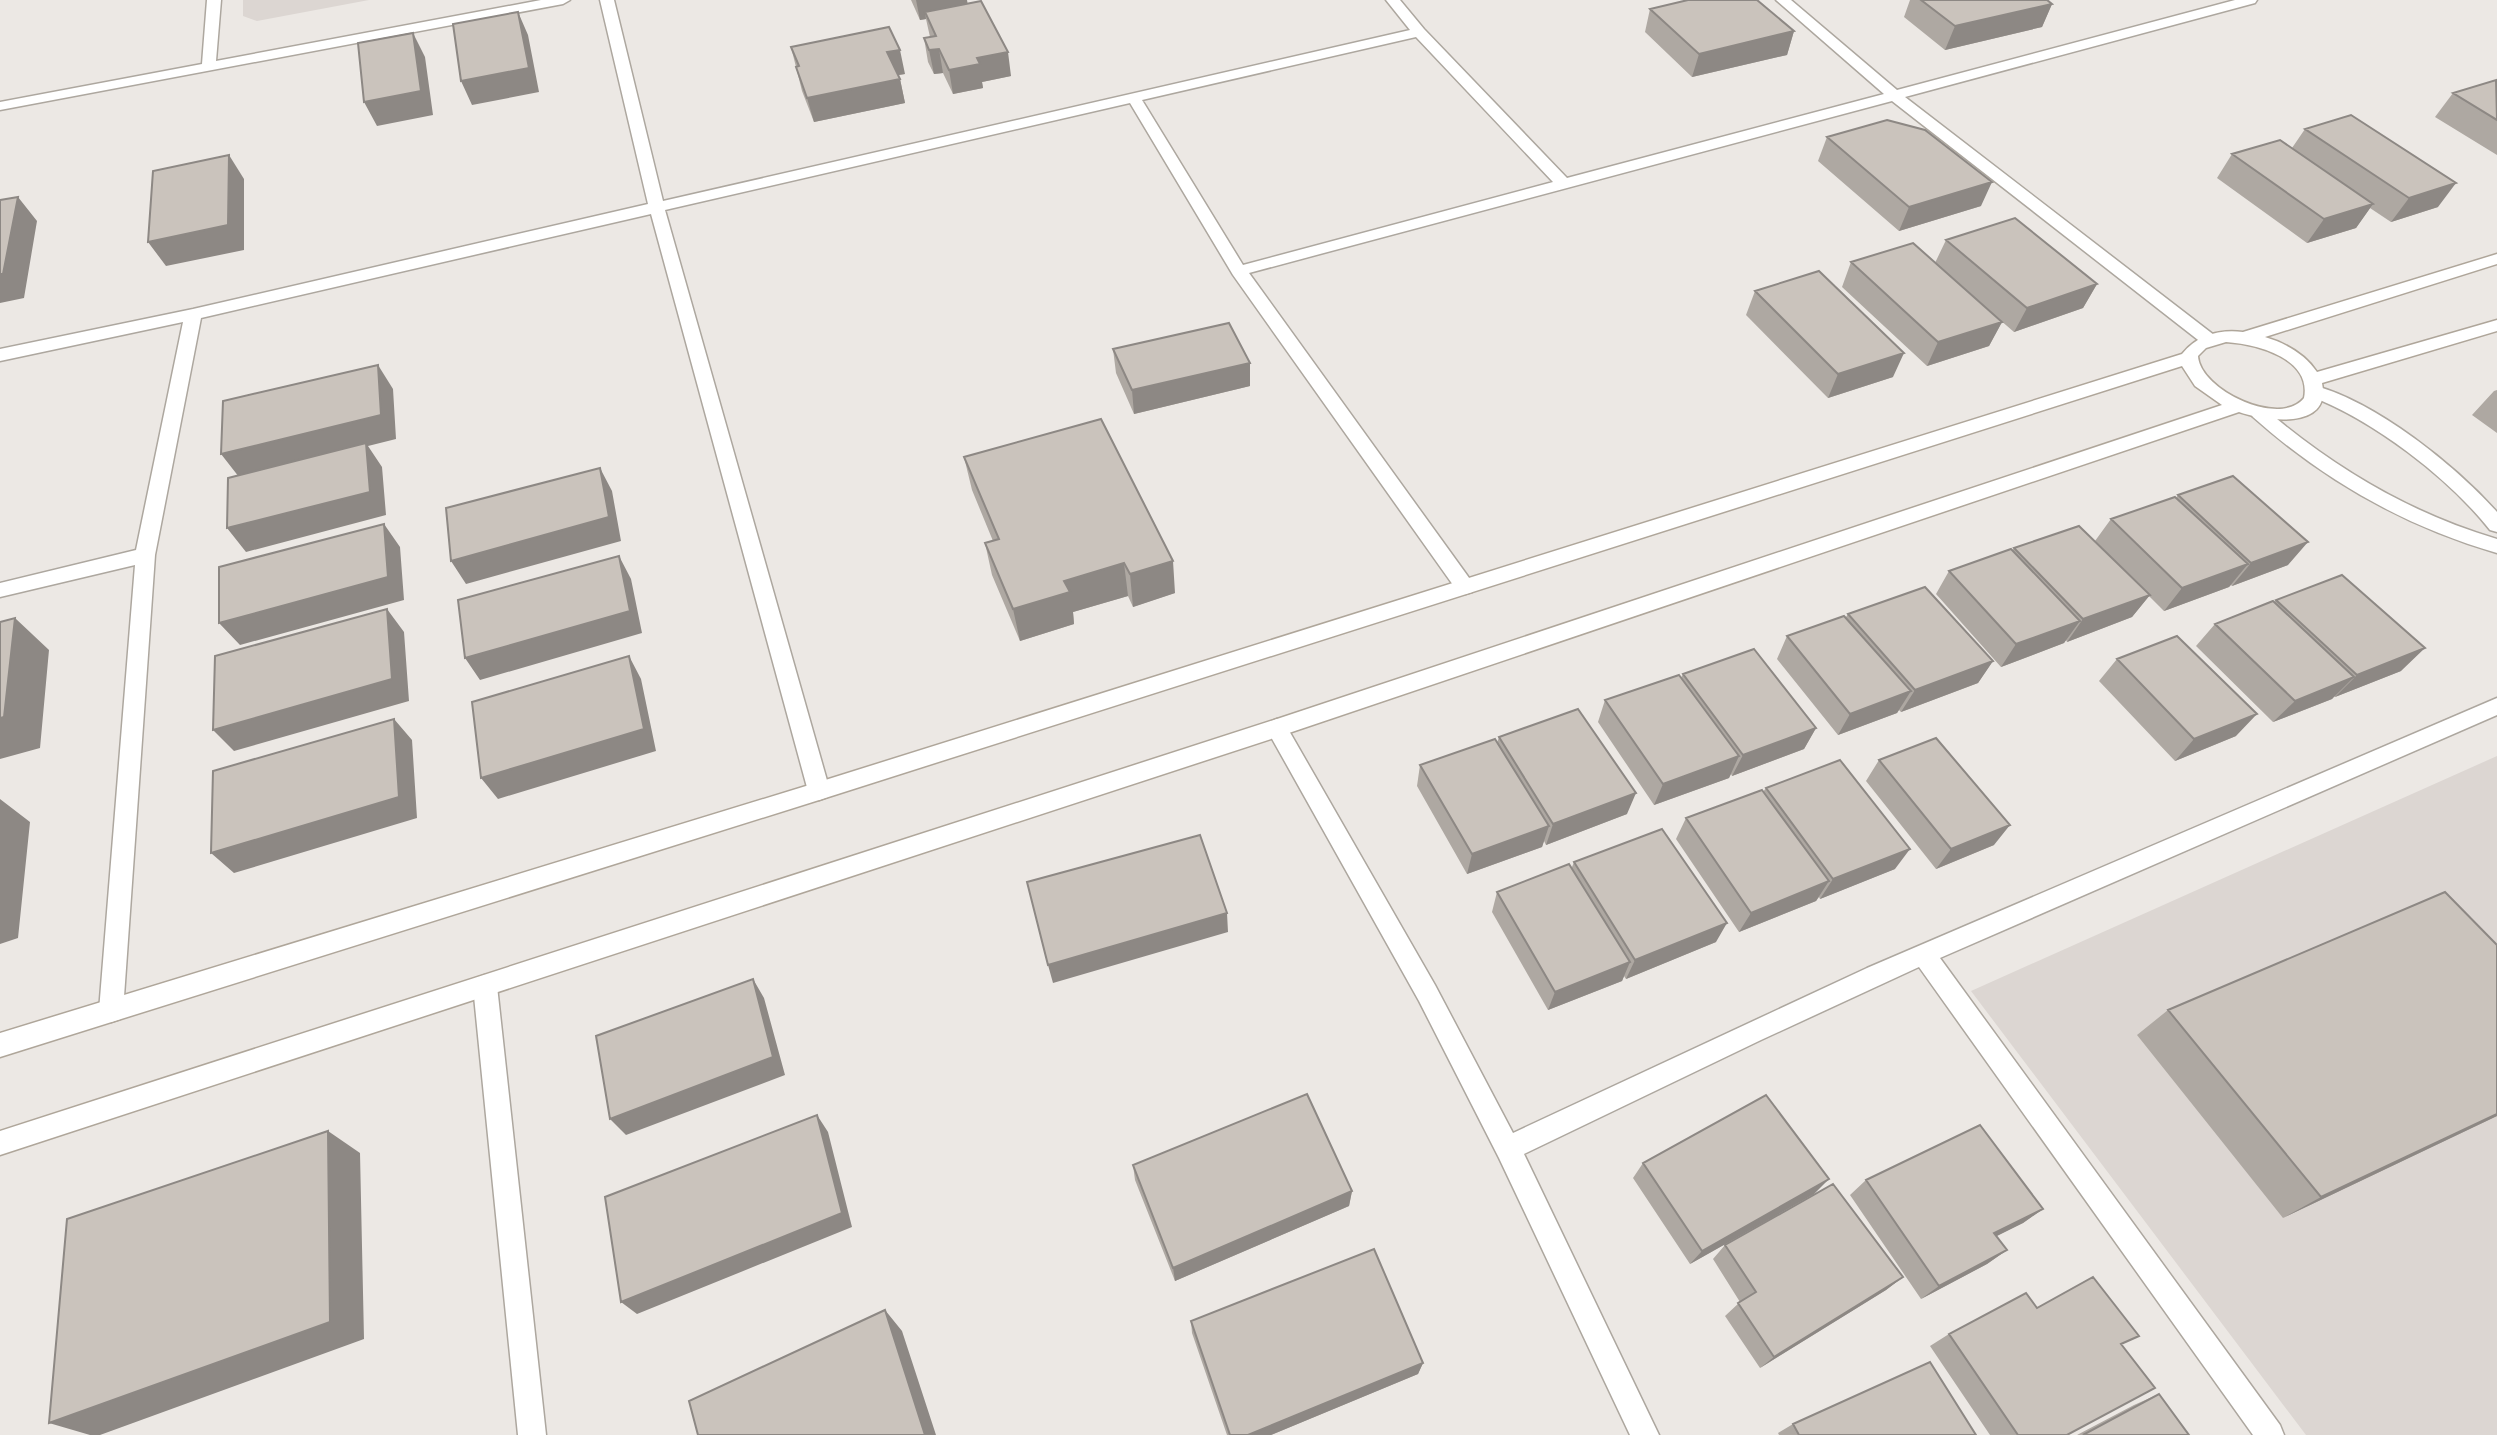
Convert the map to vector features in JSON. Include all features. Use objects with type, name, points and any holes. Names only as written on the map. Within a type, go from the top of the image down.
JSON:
[{"type":"street","points":[[209,65],[214,0]]},
{"type":"street","points":[[0,106],[563,0]]},
{"type":"street","points":[[607,0],[656,205],[819,791]]},
{"type":"street","points":[[1393,0],[1419,33],[1563,183]]},
{"type":"street","points":[[1783,0],[1895,96],[2208,339]]},
{"type":"street","points":[[1239,271],[2250,0]]},
{"type":"street","points":[[0,355],[193,314],[656,205],[1419,33]]},
{"type":"street","points":[[1134,98],[1239,271],[1465,587]]},
{"type":"street","points":[[2246,337],[2497,259]]},
{"type":"street","points":[[111,1011],[145,555],[193,314]]},
{"type":"street","points":[[2315,386],[2497,325]]},
{"type":"street","points":[[2315,386],[2312,404],[2299,411],[2281,415],[2259,413],[2236,407],[2216,397],[2201,384],[2191,370],[2190,357],[2195,346],[2208,339],[2225,336],[2246,337],[2287,353],[2304,365],[2315,386],[2381,422],[2478,501],[2497,525]]},
{"type":"street","points":[[0,1045],[819,791],[2190,357]]},
{"type":"street","points":[[0,1143],[1277,728],[2236,407]]},
{"type":"street","points":[[2259,413],[2298,448],[2352,485],[2460,537],[2497,546]]},
{"type":"street","points":[[0,590],[145,555]]},
{"type":"street","points":[[1508,1149],[1631,1088],[1925,956],[2497,706]]},
{"type":"street","points":[[1277,728],[1427,993],[1508,1149],[1645,1435]]},
{"type":"street","points":[[1925,956],[2270,1435]]},
{"type":"street","points":[[485,986],[532,1435]]},
{"type":"shaded area","points":[[243,0],[369,0],[257,21],[243,16]]},
{"type":"shaded area","points":[[2497,756],[2497,1435],[2306,1435],[1971,991]]},
{"type":"building","points":[[1688,0],[1757,0],[1794,31],[1699,54],[1650,9]]},
{"type":"building","points":[[1921,0],[2047,0],[2052,4],[1955,26]]},
{"type":"building","points":[[981,1],[1008,52],[977,58],[980,64],[949,70],[939,49],[929,50],[924,38],[936,36],[925,12]]},
{"type":"building","points":[[518,12],[529,68],[461,81],[453,24]]},
{"type":"building","points":[[889,27],[900,50],[887,52],[900,79],[807,98],[791,47]]},
{"type":"building","points":[[413,33],[421,91],[364,102],[358,43]]},
{"type":"building","points":[[2496,80],[2497,120],[2453,93]]},
{"type":"building","points":[[2351,115],[2456,183],[2409,198],[2305,129]]},
{"type":"building","points":[[1887,120],[1925,130],[1992,182],[1909,207],[1827,137]]},
{"type":"building","points":[[2280,140],[2373,204],[2324,219],[2232,154]]},
{"type":"building","points":[[229,155],[228,225],[148,242],[153,171]]},
{"type":"building","points":[[18,197],[3,274],[0,274],[0,200]]},
{"type":"building","points":[[2015,218],[2097,284],[2027,308],[1946,240]]},
{"type":"building","points":[[1913,243],[2002,322],[1938,342],[1851,262]]},
{"type":"building","points":[[1819,271],[1904,353],[1838,374],[1755,291]]},
{"type":"building","points":[[1229,323],[1250,363],[1132,390],[1113,349]]},
{"type":"building","points":[[378,365],[381,415],[221,454],[223,401]]},
{"type":"building","points":[[1101,419],[1173,561],[1130,574],[1124,563],[1064,581],[1070,592],[1013,609],[985,543],[999,539],[964,457]]},
{"type":"building","points":[[366,443],[370,492],[227,528],[228,478]]},
{"type":"building","points":[[600,468],[609,517],[451,561],[446,508]]},
{"type":"building","points":[[2233,476],[2308,542],[2251,563],[2178,495]]},
{"type":"building","points":[[2175,497],[2248,564],[2182,588],[2111,519]]},
{"type":"building","points":[[384,524],[388,577],[219,623],[219,567]]},
{"type":"building","points":[[2079,526],[2150,595],[2083,619],[2014,548]]},
{"type":"building","points":[[2011,549],[2080,621],[2016,644],[1949,571]]},
{"type":"building","points":[[619,556],[630,611],[465,658],[458,600]]},
{"type":"building","points":[[2342,575],[2425,648],[2357,675],[2276,600]]},
{"type":"building","points":[[1925,587],[1993,661],[1915,690],[1848,614]]},
{"type":"building","points":[[2273,601],[2354,677],[2295,701],[2215,624]]},
{"type":"building","points":[[387,609],[392,679],[213,730],[215,656]]},
{"type":"building","points":[[1844,616],[1911,691],[1850,714],[1787,636]]},
{"type":"building","points":[[15,618],[4,717],[0,718],[0,622]]},
{"type":"building","points":[[2177,636],[2257,714],[2194,739],[2117,659]]},
{"type":"building","points":[[1754,649],[1816,728],[1743,755],[1683,674]]},
{"type":"building","points":[[629,656],[644,729],[481,778],[472,702]]},
{"type":"building","points":[[1679,675],[1739,756],[1663,784],[1605,700]]},
{"type":"building","points":[[1578,709],[1636,793],[1553,824],[1499,737]]},
{"type":"building","points":[[394,719],[399,797],[211,853],[213,771]]},
{"type":"building","points":[[1936,738],[2010,825],[1951,849],[1879,760]]},
{"type":"building","points":[[1495,739],[1549,826],[1472,854],[1420,765]]},
{"type":"building","points":[[1840,760],[1910,849],[1833,879],[1766,788]]},
{"type":"building","points":[[1762,790],[1829,881],[1751,913],[1686,818]]},
{"type":"building","points":[[1662,829],[1727,923],[1635,960],[1574,862]]},
{"type":"building","points":[[1200,835],[1227,913],[1048,965],[1027,882]]},
{"type":"building","points":[[1569,864],[1630,962],[1555,992],[1497,892]]},
{"type":"building","points":[[2445,892],[2497,945],[2497,1114],[2321,1197],[2168,1010]]},
{"type":"building","points":[[753,979],[773,1057],[610,1119],[596,1036]]},
{"type":"building","points":[[1307,1094],[1352,1191],[1173,1268],[1133,1165]]},
{"type":"building","points":[[1766,1095],[1829,1179],[1702,1251],[1643,1163]]},
{"type":"building","points":[[817,1115],[842,1213],[621,1302],[605,1197]]},
{"type":"building","points":[[1980,1125],[2043,1209],[1994,1233],[2007,1250],[1939,1286],[1866,1180]]},
{"type":"building","points":[[328,1131],[330,1322],[49,1423],[67,1219]]},
{"type":"building","points":[[1833,1184],[1903,1277],[1774,1357],[1738,1303],[1756,1292],[1725,1245]]},
{"type":"building","points":[[1374,1249],[1423,1363],[1248,1435],[1230,1435],[1191,1321]]},
{"type":"building","points":[[2093,1277],[2139,1336],[2121,1344],[2155,1388],[2067,1435],[2018,1435],[1949,1334],[2026,1293],[2037,1308]]},
{"type":"building","points":[[885,1310],[925,1435],[698,1435],[689,1401]]},
{"type":"building","points":[[1930,1362],[1976,1435],[1799,1435],[1793,1424]]},
{"type":"building","points":[[2159,1394],[2189,1435],[2083,1435]]}]
